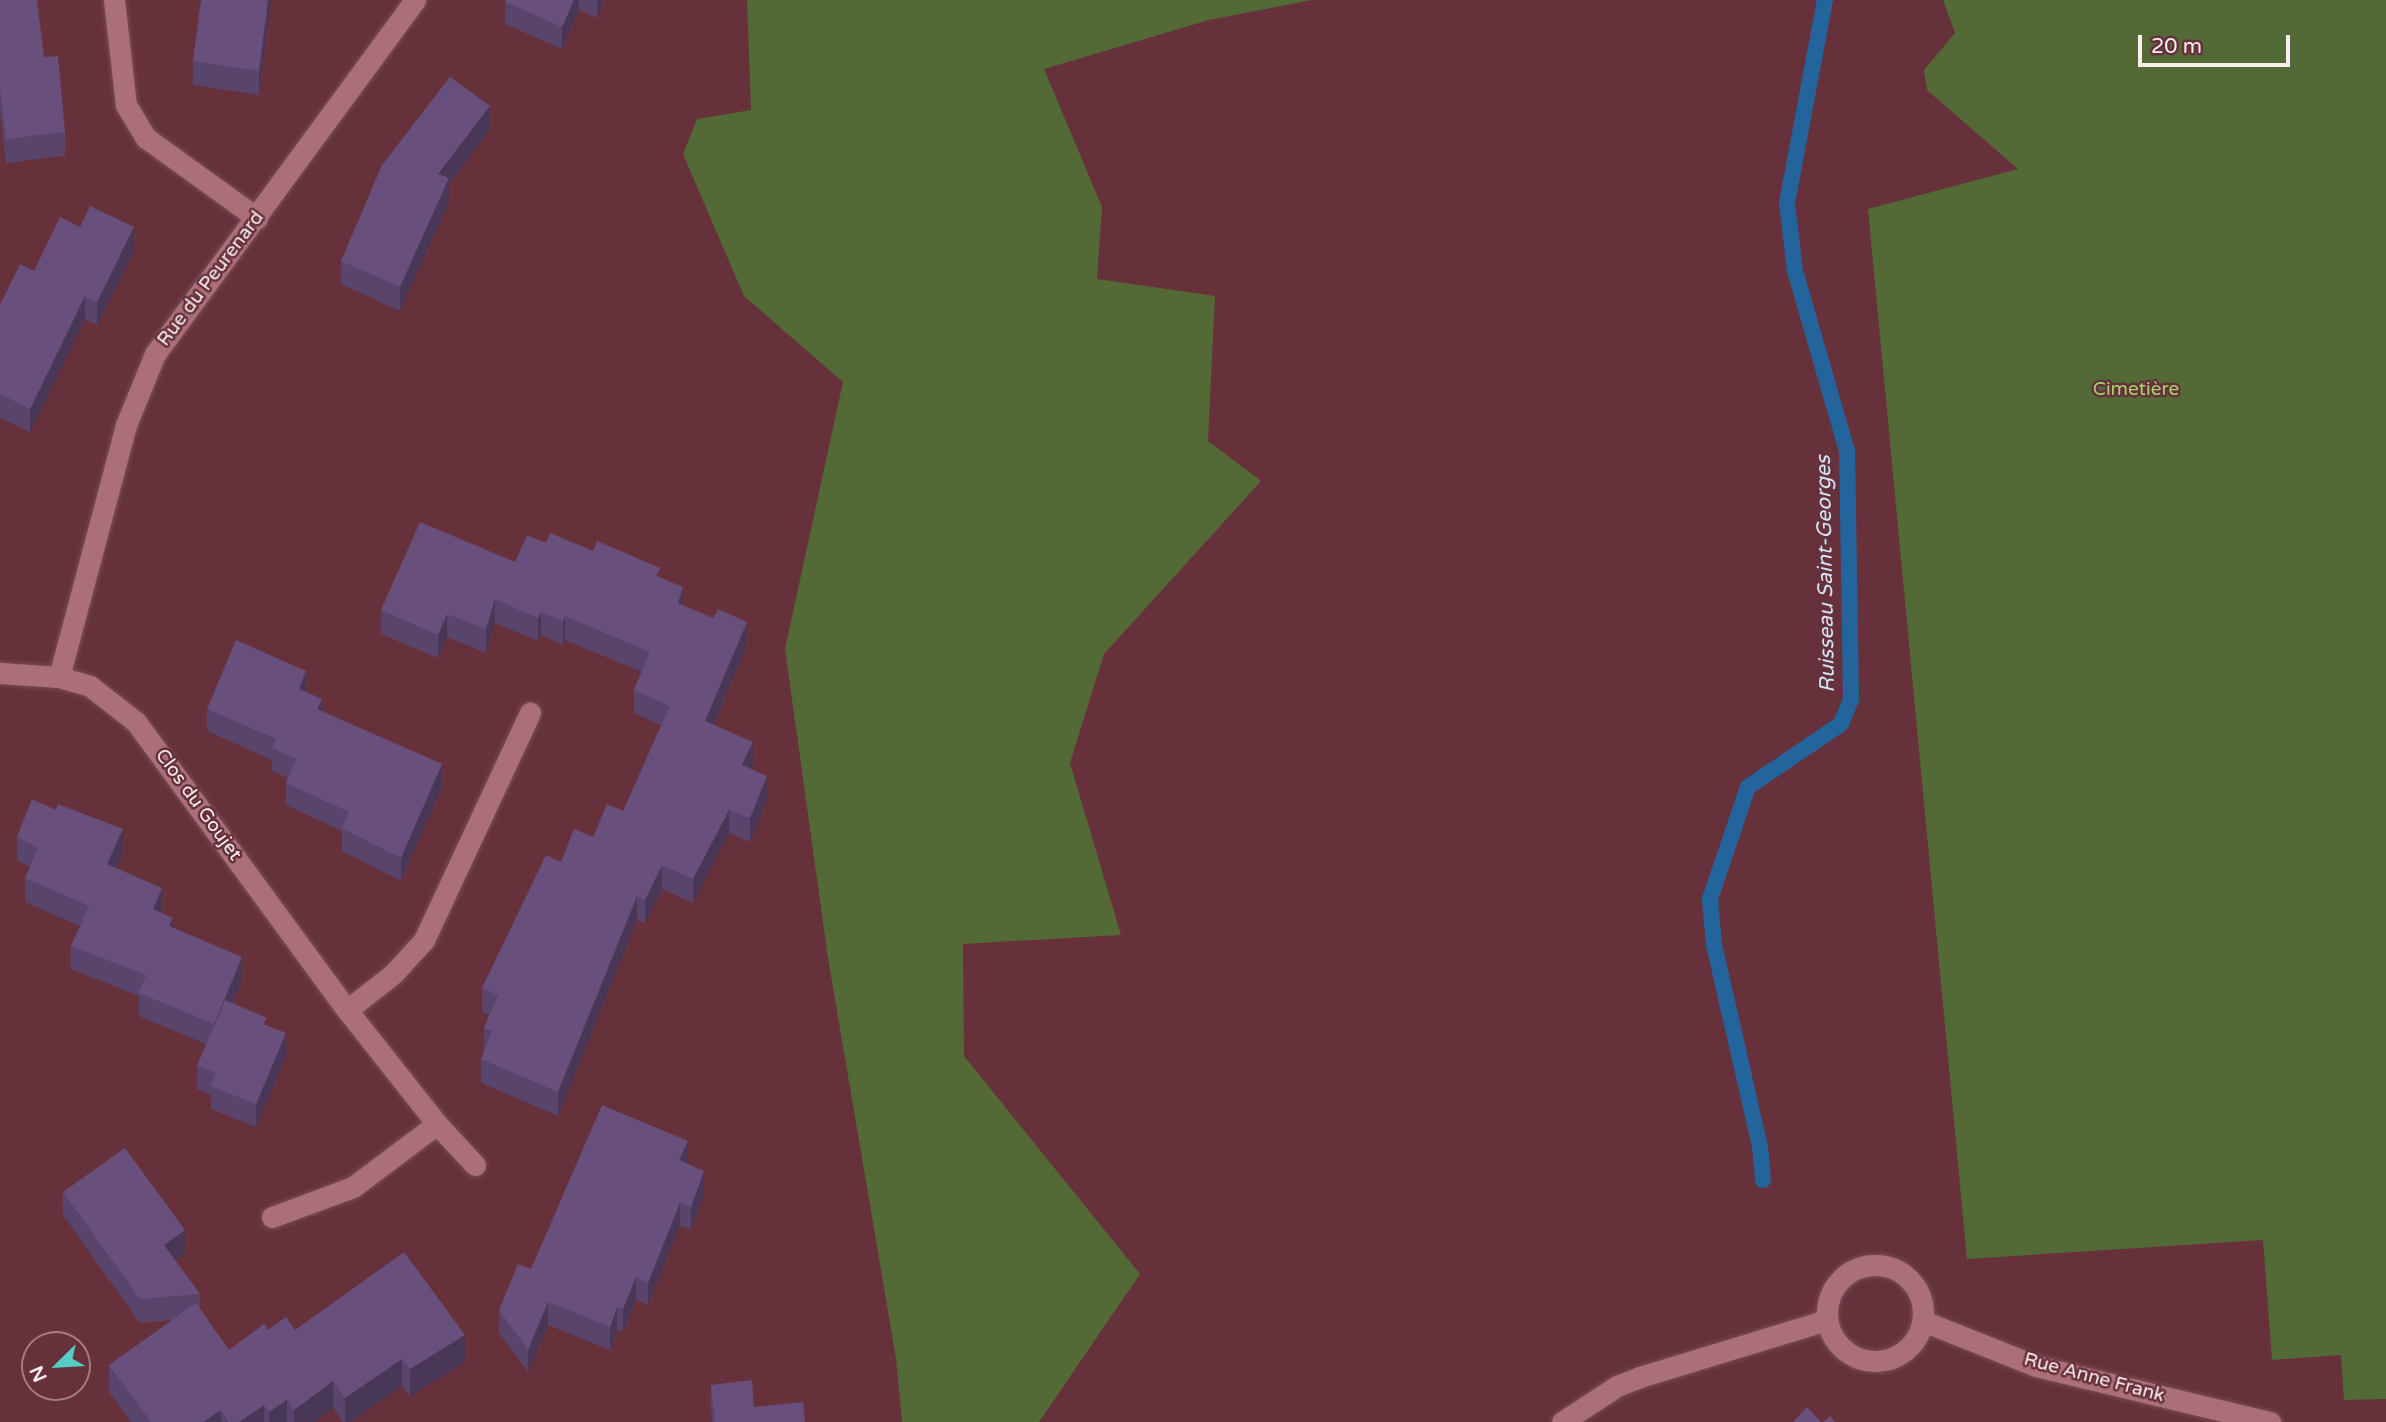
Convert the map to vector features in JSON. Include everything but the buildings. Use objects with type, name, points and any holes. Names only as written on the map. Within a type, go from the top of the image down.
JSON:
[{"type":"street","points":[[114,0],[126,105],[146,138],[257,218]]},
{"type":"street","name":"Rue du Peurenard","points":[[59,677],[127,425],[155,354],[415,0]]},
{"type":"street","name":"Clos du Goujet","points":[[0,673],[59,677],[90,687],[136,722],[347,1010],[437,1124],[475,1165]]},
{"type":"street","points":[[347,1010],[393,974],[424,940],[530,713]]},
{"type":"street","points":[[272,1217],[353,1187],[437,1124]]},
{"type":"street","points":[[1883,1264],[1909,1279],[1920,1298],[1923,1321],[1909,1348],[1881,1361],[1852,1356],[1840,1347],[1826,1320],[1831,1290],[1841,1278],[1853,1269],[1883,1264]]},
{"type":"street","points":[[1562,1422],[1617,1386],[1826,1320]]},
{"type":"street","name":"Rue Anne Frank","points":[[1923,1321],[2036,1366],[2270,1422]]},
{"type":"green space","points":[[747,0],[1312,0],[1209,20],[1044,69],[1102,207],[1097,279],[1215,296],[1208,441],[1261,481],[1104,654],[1070,763],[1121,935],[963,944],[964,1056],[1140,1274],[1039,1422],[902,1422],[896,1358],[828,958],[785,649],[843,382],[744,296],[683,154],[697,119],[751,110]]},
{"type":"green space","name":"Cimetière","points":[[1943,0],[2386,0],[2386,1399],[2344,1400],[2341,1355],[2272,1360],[2263,1240],[1967,1259],[1868,209],[2018,169],[1927,90],[1924,70],[1955,33]]},
{"type":"waterway","name":"Ruisseau Saint-Georges","points":[[1763,1180],[1760,1147],[1714,944],[1710,899],[1748,787],[1841,724],[1851,699],[1847,451],[1795,271],[1787,203],[1825,0]]}]
